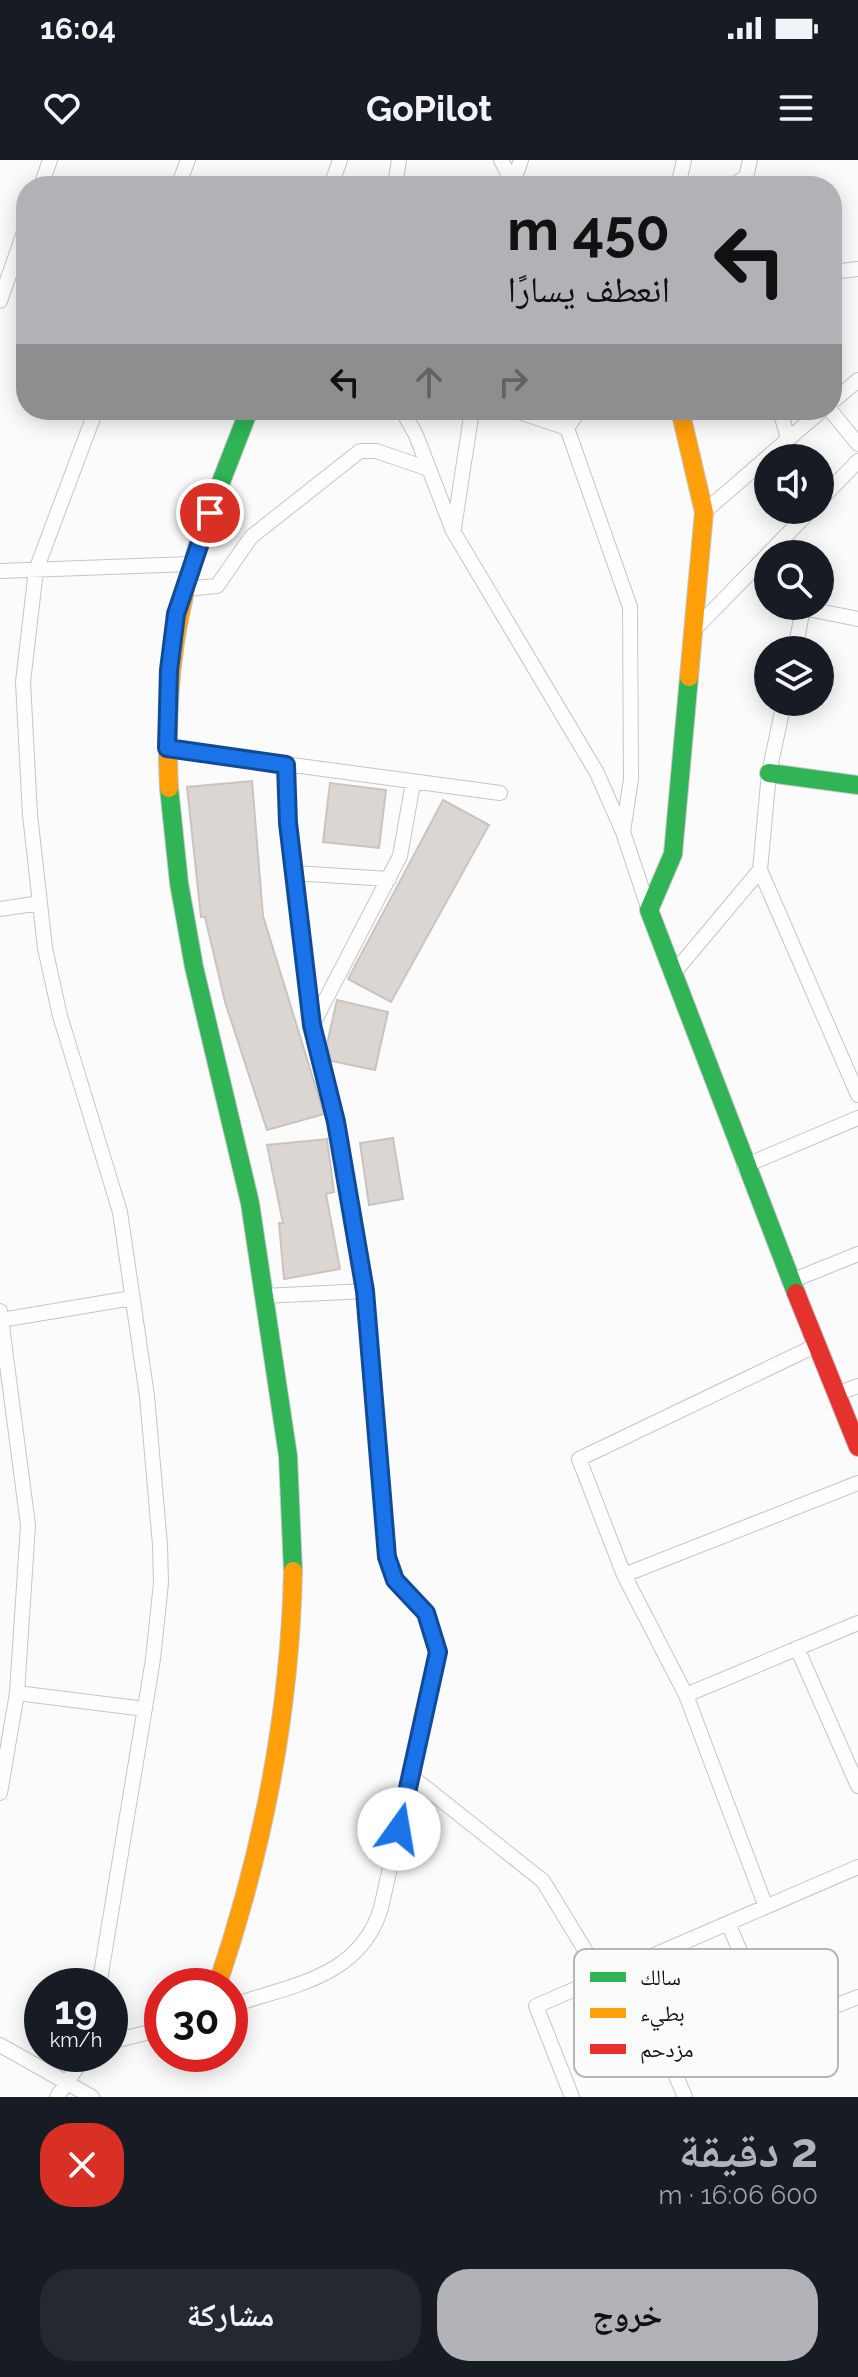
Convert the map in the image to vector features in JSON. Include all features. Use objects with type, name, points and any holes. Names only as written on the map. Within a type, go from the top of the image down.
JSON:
[{"type":"street","points":[[0,301],[16,255]]},
{"type":"street","points":[[842,394],[858,380]]},
{"type":"street","points":[[92,420],[36,570],[23,682],[30,815],[40,903],[60,1016],[120,1212],[147,1396],[161,1583],[145,1709],[102,1968]]},
{"type":"street","points":[[224,1968],[243,1915],[256,1863],[282,1708],[294,1548],[282,1404],[248,1190],[187,936],[174,850],[167,748],[169,670],[183,589],[245,420]]},
{"type":"street","points":[[407,420],[453,531],[597,773],[623,832],[672,975],[744,1166],[858,1447]]},
{"type":"street","points":[[453,531],[470,420]]},
{"type":"street","points":[[543,420],[567,428]]},
{"type":"street","points":[[567,428],[572,420]]},
{"type":"street","points":[[649,910],[673,854],[704,512],[682,420]]},
{"type":"street","points":[[783,420],[788,439]]},
{"type":"street","points":[[704,512],[810,420]]},
{"type":"street","points":[[838,420],[858,444]]},
{"type":"street","points":[[567,428],[630,607],[631,779],[623,832]]},
{"type":"street","points":[[183,589],[217,586],[251,537],[360,451],[376,451],[429,469]]},
{"type":"street","points":[[834,486],[858,461]]},
{"type":"street","points":[[691,634],[797,524]]},
{"type":"street","points":[[0,571],[190,564]]},
{"type":"street","points":[[798,636],[803,608],[858,619]]},
{"type":"street","points":[[781,716],[769,773],[760,870],[858,1095]]},
{"type":"street","points":[[167,748],[500,793]]},
{"type":"street","points":[[248,2000],[336,1969],[368,1940],[381,1908],[438,1652],[426,1613],[395,1580],[387,1557],[365,1291],[336,1122],[312,1025],[294,873],[286,765]]},
{"type":"street","points":[[769,773],[858,785]]},
{"type":"street","points":[[312,1025],[400,856],[413,783]]},
{"type":"street","points":[[672,975],[760,870]]},
{"type":"street","points":[[294,873],[389,879]]},
{"type":"street","points":[[0,909],[40,903]]},
{"type":"street","points":[[744,1166],[858,1118]]},
{"type":"street","points":[[791,1281],[858,1254]]},
{"type":"street","points":[[264,1296],[365,1291]]},
{"type":"street","points":[[0,1793],[17,1693],[28,1525],[1,1316],[132,1298]]},
{"type":"street","points":[[766,1907],[686,1695],[624,1575],[579,1459],[817,1345]]},
{"type":"street","points":[[837,1394],[858,1386]]},
{"type":"street","points":[[624,1575],[858,1483]]},
{"type":"street","points":[[686,1695],[858,1623]]},
{"type":"street","points":[[797,1648],[858,1786]]},
{"type":"street","points":[[17,1693],[145,1709]]},
{"type":"street","points":[[411,1776],[543,1881],[584,1949]]},
{"type":"street","points":[[668,1949],[858,1867]]},
{"type":"street","points":[[728,1923],[739,1949]]},
{"type":"street","points":[[572,2097],[536,2006],[574,1990]]},
{"type":"street","points":[[838,2005],[858,1997]]},
{"type":"street","points":[[0,2045],[92,2097]]},
{"type":"street","points":[[57,2097],[75,2072]]},
{"type":"street","points":[[677,2077],[685,2097]]},
{"type":"building","points":[[252,781],[263,916],[324,1114],[267,1130],[225,1002],[205,917],[201,917],[187,787]]},
{"type":"building","points":[[330,783],[386,790],[379,848],[323,842]]},
{"type":"building","points":[[443,800],[489,825],[391,1002],[348,979]]},
{"type":"building","points":[[337,1000],[388,1012],[375,1070],[331,1061],[327,1044]]},
{"type":"building","points":[[393,1138],[403,1199],[369,1205],[360,1143]]},
{"type":"building","points":[[327,1139],[334,1192],[326,1194],[340,1269],[284,1279],[279,1223],[283,1223],[267,1145]]},
{"type":"traffic: fast","points":[[212,505],[245,420]]},
{"type":"traffic: fast","points":[[689,677],[673,854],[649,910],[796,1293]]},
{"type":"traffic: fast","points":[[769,773],[858,785]]},
{"type":"traffic: fast","points":[[169,788],[179,883],[194,967],[250,1203],[288,1456],[293,1571]]},
{"type":"traffic: slow","points":[[682,420],[704,512],[689,677]]},
{"type":"traffic: slow","points":[[169,788],[168,714],[175,644],[189,576],[212,505]]},
{"type":"traffic: slow","points":[[223,1968],[248,1884],[271,1781],[286,1677],[293,1571]]},
{"type":"traffic: jam","points":[[796,1293],[858,1447]]},
{"type":"route","points":[[210,513],[190,564],[176,614],[169,670],[167,748],[286,765],[288,823],[312,1025],[336,1122],[365,1291],[387,1557],[395,1580],[426,1613],[438,1652],[399,1829]]}]
